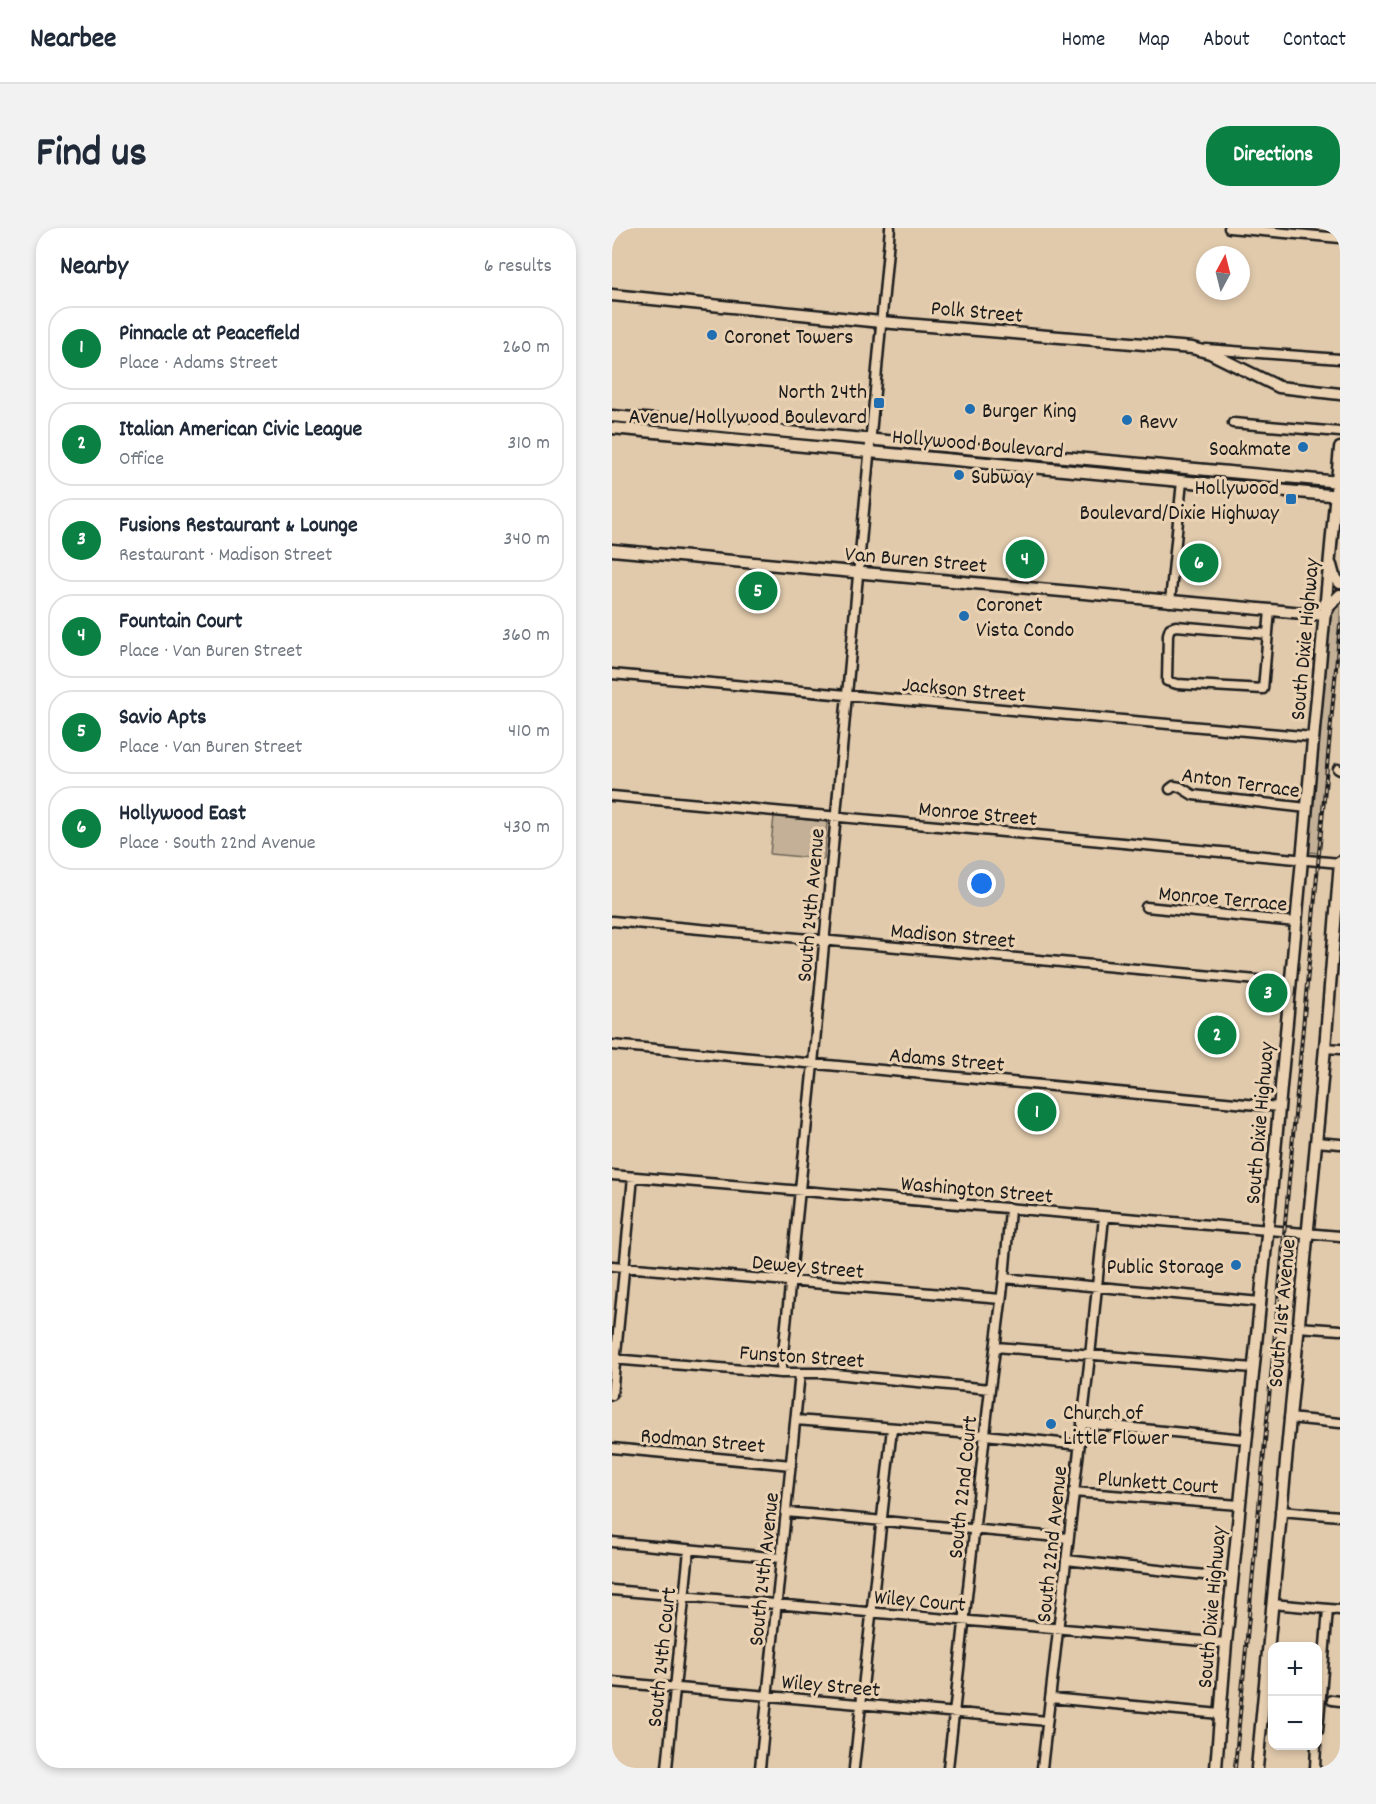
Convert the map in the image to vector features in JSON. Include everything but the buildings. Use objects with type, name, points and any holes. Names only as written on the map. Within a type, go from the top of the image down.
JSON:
[{"type":"main road","name":"Polk Street","points":[[612,295],[881,322],[1192,348]]},
{"type":"main road","points":[[1192,348],[1210,353],[1279,387],[1340,394]]},
{"type":"main road","name":"Hollywood Boulevard","points":[[612,416],[1270,477],[1338,490]]},
{"type":"main road","name":"Hollywood Boulevard","points":[[612,428],[1272,489],[1338,490]]},
{"type":"main road","name":"South Dixie Highway","points":[[1216,1768],[1245,1439],[1268,1230],[1338,490],[1340,448]]},
{"type":"main road","points":[[948,459],[953,455],[972,456],[977,449]]},
{"type":"main road","points":[[1270,477],[1272,489]]},
{"type":"main road","name":"Van Buren Street","points":[[612,550],[1325,615]]},
{"type":"main road","points":[[1330,559],[1334,576],[1340,583]]},
{"type":"main road","points":[[1325,615],[1330,605],[1340,595]]},
{"type":"main road","name":"South 21st Avenue","points":[[1257,1768],[1325,1048],[1337,957],[1340,862]]},
{"type":"street","name":"South 24th Avenue","points":[[781,1372],[801,1192],[890,228]]},
{"type":"street","points":[[1229,228],[1340,238]]},
{"type":"street","name":"Polk Street","points":[[1192,348],[1340,359]]},
{"type":"street","points":[[1233,423],[1340,432]]},
{"type":"street","points":[[1170,602],[1182,481]]},
{"type":"street","points":[[1268,634],[1176,626],[1170,628],[1167,681],[1178,684],[1263,689],[1268,634],[1270,610]]},
{"type":"street","name":"Jackson Street","points":[[612,674],[1313,737]]},
{"type":"street","name":"Anton Terrace","points":[[1170,789],[1174,786],[1193,795],[1307,808]]},
{"type":"street","name":"Monroe Street","points":[[612,796],[1340,862]]},
{"type":"street","name":"Monroe Terrace","points":[[1146,907],[1296,922]]},
{"type":"street","name":"Madison Street","points":[[612,921],[1291,983]]},
{"type":"street","name":"Adams Street","points":[[612,1045],[1280,1107]]},
{"type":"street","points":[[1325,1048],[1340,1049]]},
{"type":"street","points":[[1316,1142],[1340,1144]]},
{"type":"street","name":"Washington Street","points":[[612,1175],[1340,1236]]},
{"type":"street","points":[[612,1395],[613,1359],[633,1177]]},
{"type":"street","name":"South 22nd Court","points":[[948,1768],[1010,1209]]},
{"type":"street","name":"South 22nd Avenue","points":[[1041,1768],[1059,1629],[1104,1217]]},
{"type":"street","name":"Dewey Street","points":[[612,1266],[1001,1299]]},
{"type":"street","points":[[1004,1278],[1260,1302]]},
{"type":"street","points":[[1298,1327],[1340,1330]]},
{"type":"street","points":[[996,1347],[1253,1368]]},
{"type":"street","name":"Funston Street","points":[[613,1359],[990,1389]]},
{"type":"street","name":"South 24th Avenue","points":[[760,1768],[800,1373]]},
{"type":"street","points":[[1289,1418],[1340,1423]]},
{"type":"street","name":"Rodman Street","points":[[796,1420],[1079,1445]]},
{"type":"street","points":[[1082,1423],[1245,1439]]},
{"type":"street","points":[[854,1768],[892,1428]]},
{"type":"street","name":"Rodman Street","points":[[612,1448],[790,1465]]},
{"type":"street","name":"Plunkett Court","points":[[1073,1492],[1239,1505]]},
{"type":"street","points":[[1280,1511],[1340,1516]]},
{"type":"street","points":[[786,1512],[1068,1538]]},
{"type":"street","points":[[612,1542],[781,1558]]},
{"type":"street","name":"South 24th Court","points":[[667,1768],[689,1550]]},
{"type":"street","points":[[1066,1560],[1232,1578]]},
{"type":"street","name":"Wiley Court","points":[[612,1590],[1226,1643]]},
{"type":"street","points":[[1272,1604],[1340,1610]]},
{"type":"street","points":[[1320,1696],[1328,1609]]},
{"type":"street","name":"Wiley Street","points":[[612,1682],[1047,1721]]},
{"type":"street","points":[[1050,1698],[1220,1714]]},
{"type":"street","points":[[1315,1768],[1316,1750]]},
{"type":"shaded area","points":[[1340,599],[1340,625],[1319,853],[1309,852],[1329,612]]},
{"type":"shaded area","points":[[774,816],[827,822],[824,859],[770,854]]},
{"type":"railway","points":[[1235,1768],[1340,625]]},
{"type":"place","name":"Coronet Towers","points":[[712,335]]},
{"type":"place","name":"North 24th Avenue/Hollywood Boulevard","points":[[879,403]]},
{"type":"place","name":"Burger King","points":[[970,409]]},
{"type":"place","name":"Revv","points":[[1127,420]]},
{"type":"place","name":"Soakmate","points":[[1303,447]]},
{"type":"place","name":"Subway","points":[[959,475]]},
{"type":"place","name":"Hollywood Boulevard/Dixie Highway","points":[[1291,499]]},
{"type":"place","name":"Fountain Court","points":[[1025,559]]},
{"type":"place","name":"Hollywood East","points":[[1199,563]]},
{"type":"place","name":"Savio Apts","points":[[758,591]]},
{"type":"place","name":"Coronet Vista Condo","points":[[964,616]]},
{"type":"place","name":"Fusions Restaurant & Lounge","points":[[1268,993]]},
{"type":"place","name":"Italian American Civic League","points":[[1217,1035]]},
{"type":"place","name":"Pinnacle at Peacefield","points":[[1037,1112]]},
{"type":"place","name":"Public Storage","points":[[1236,1265]]},
{"type":"place","name":"Church of Little Flower","points":[[1051,1424]]}]
